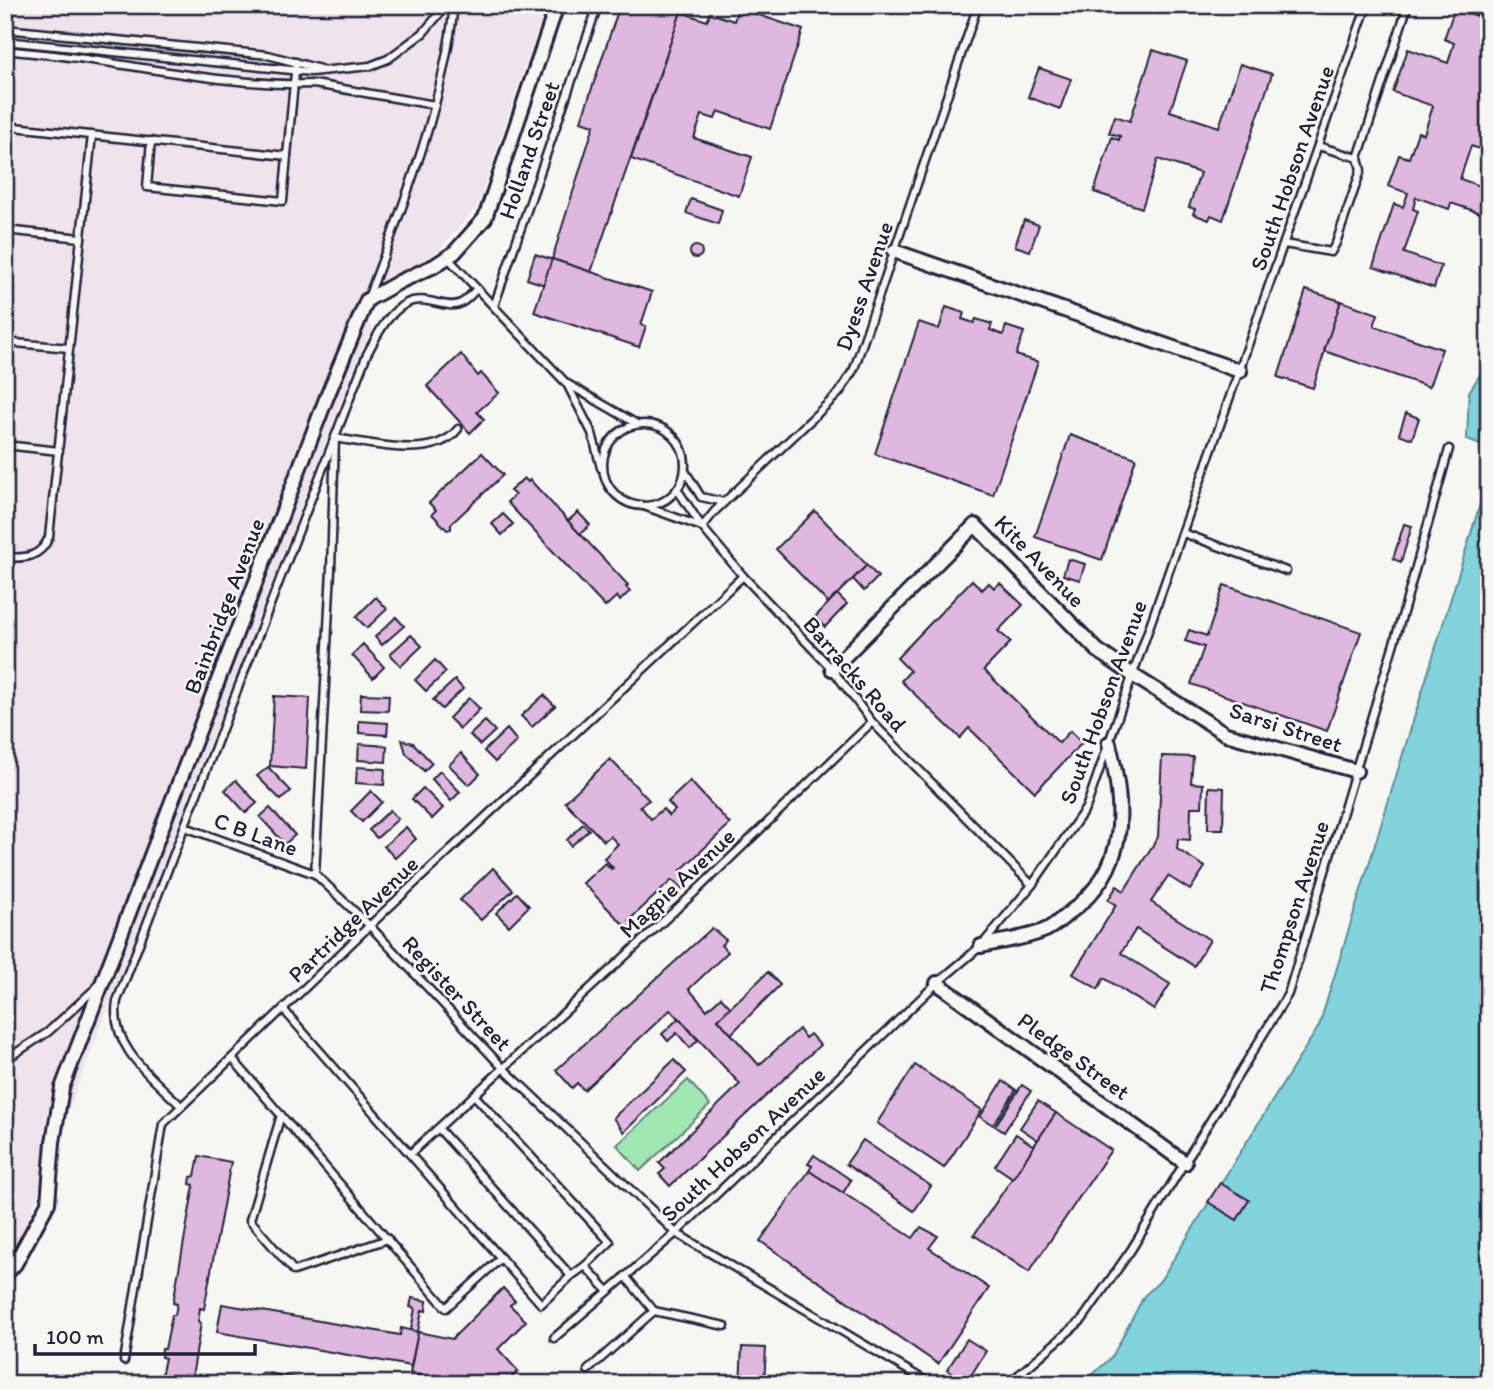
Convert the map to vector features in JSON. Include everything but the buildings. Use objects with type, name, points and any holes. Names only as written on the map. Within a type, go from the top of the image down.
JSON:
[{"type":"street","points":[[367,300],[447,257],[485,218],[557,5]]},
{"type":"street","points":[[894,251],[1240,371]]},
{"type":"street","name":"Bainbridge Avenue","points":[[5,1275],[15,1264],[48,1203],[53,1142],[62,1088],[321,412],[367,300]]},
{"type":"street","name":"Kite Avenue","points":[[832,669],[975,525],[1097,650],[1134,676]]},
{"type":"street","name":"Sarsi Street","points":[[1134,676],[1226,734],[1356,771]]},
{"type":"street","points":[[981,946],[1045,931],[1086,900],[1104,879],[1112,859],[1119,825],[1120,788],[1109,744]]},
{"type":"street","name":"Pledge Street","points":[[937,983],[1185,1163]]},
{"type":"lane","points":[[5,41],[295,70],[325,70],[370,66],[388,59],[423,33],[444,5]]},
{"type":"lane","points":[[367,300],[417,169],[435,105],[454,5]]},
{"type":"lane","name":"Holland Street","points":[[494,306],[598,5]]},
{"type":"lane","name":"Dyess Avenue","points":[[702,527],[724,502],[839,394],[854,369],[978,5]]},
{"type":"lane","name":"South Hobson Avenue","points":[[554,1338],[676,1233],[937,983],[981,946],[1032,886],[1086,808],[1367,5]]},
{"type":"lane","points":[[1284,244],[1331,252],[1361,170],[1358,158],[1408,5]]},
{"type":"lane","points":[[5,30],[268,55],[325,70]]},
{"type":"lane","points":[[5,50],[82,58],[176,74],[314,85],[435,105]]},
{"type":"lane","points":[[151,141],[147,187],[283,201],[296,62]]},
{"type":"lane","points":[[5,126],[287,156]]},
{"type":"lane","points":[[5,557],[28,558],[45,547],[51,529],[92,135]]},
{"type":"lane","points":[[1318,146],[1358,158]]},
{"type":"lane","points":[[5,230],[81,238]]},
{"type":"lane","points":[[447,257],[566,383],[592,433],[604,476],[621,499],[634,505],[662,502],[677,489],[685,471],[685,458],[673,435],[650,424],[637,424],[614,436],[603,462],[604,476]]},
{"type":"lane","points":[[181,1107],[133,1058],[121,1040],[115,1014],[117,1001],[367,354],[388,320],[409,302],[461,304],[477,289]]},
{"type":"lane","points":[[5,342],[69,348]]},
{"type":"lane","points":[[566,383],[637,424]]},
{"type":"lane","points":[[335,438],[411,447],[429,446],[447,440],[458,429]]},
{"type":"lane","points":[[315,874],[335,438]]},
{"type":"lane","points":[[5,445],[59,451]]},
{"type":"lane","name":"Thompson Avenue","points":[[1008,1384],[1082,1320],[1131,1250],[1288,995],[1449,449]]},
{"type":"lane","points":[[685,471],[701,497],[724,502]]},
{"type":"lane","name":"Barracks Road","points":[[677,489],[702,527],[743,576],[832,669],[872,722],[1032,886]]},
{"type":"lane","points":[[641,505],[702,527]]},
{"type":"lane","points":[[1183,533],[1286,571]]},
{"type":"lane","name":"Partridge Avenue","points":[[124,1361],[163,1124],[743,576]]},
{"type":"lane","name":"Magpie Avenue","points":[[410,1154],[695,892],[872,722]]},
{"type":"lane","name":"C B Lane","points":[[185,827],[315,874]]},
{"type":"lane","name":"Register Street","points":[[315,874],[370,926],[503,1068],[676,1233],[931,1384]]},
{"type":"lane","points":[[5,1060],[48,1032],[102,982]]},
{"type":"lane","points":[[283,1009],[541,1304],[610,1242],[474,1095]]},
{"type":"lane","points":[[232,1058],[446,1308],[501,1258]]},
{"type":"lane","points":[[281,1115],[250,1220],[294,1270],[388,1239]]},
{"type":"lane","points":[[439,1129],[571,1276]]},
{"type":"lane","points":[[585,1266],[608,1291]]},
{"type":"lane","points":[[625,1276],[654,1311],[725,1326]]},
{"type":"lane","points":[[588,1370],[654,1311]]},
{"type":"lane","points":[[264,1377],[303,1384]]},
{"type":"shaded area","points":[[5,5],[546,5],[477,206],[440,249],[355,310],[373,328],[365,341],[70,1106],[5,1284]]},
{"type":"green space","points":[[688,1080],[710,1105],[640,1171],[617,1145]]},
{"type":"water","points":[[1489,364],[1489,448],[1467,440],[1469,392]]},
{"type":"water","points":[[1489,475],[1489,1384],[1082,1384],[1112,1357],[1144,1296],[1160,1281],[1319,1026]]}]
